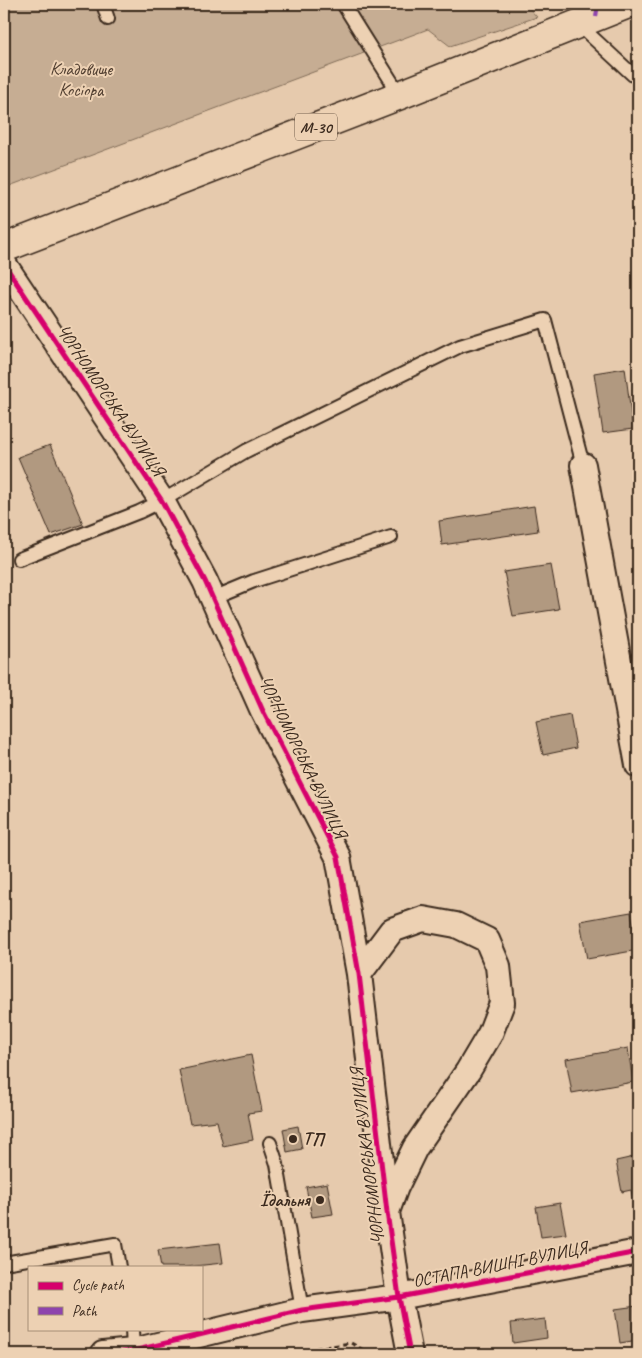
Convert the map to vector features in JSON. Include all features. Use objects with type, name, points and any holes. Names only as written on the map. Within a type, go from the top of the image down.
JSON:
[{"type":"highway","name":"М-30","points":[[4,248],[400,95],[628,4]]},
{"type":"street","name":"ЧОРНОМОРСЬКА ВУЛИЦЯ","points":[[4,264],[162,501],[205,581],[263,710],[338,857],[359,974],[387,1212],[399,1297],[410,1354]]},
{"type":"street","points":[[583,465],[638,765]]},
{"type":"street","points":[[359,974],[392,930],[423,919],[456,925],[487,940],[498,966],[502,1003],[490,1034],[468,1071],[415,1148],[396,1187],[387,1212]]},
{"type":"street","name":"ОСТАПА ВИШНІ ВУЛИЦЯ","points":[[202,1328],[302,1310],[399,1297],[638,1252]]},
{"type":"street","name":"ОСТАПА ВИШНІ ВУЛИЦЯ","points":[[103,1354],[133,1340],[189,1330]]},
{"type":"lane","points":[[103,4],[108,19]]},
{"type":"lane","points":[[343,4],[400,95]]},
{"type":"lane","points":[[578,24],[633,75],[638,73]]},
{"type":"lane","points":[[19,559],[162,501],[246,451],[460,346],[545,320],[583,465]]},
{"type":"lane","points":[[213,598],[254,581],[391,537]]},
{"type":"lane","points":[[270,1143],[277,1164],[302,1310]]},
{"type":"lane","points":[[4,1263],[115,1244],[119,1266]]},
{"type":"path","points":[[280,1354],[350,1343],[365,1351],[366,1354]]},
{"type":"green space","name":"Кладовище Косіора","points":[[4,4],[525,4],[537,17],[450,46],[428,29],[4,188]]},
{"type":"building","points":[[625,368],[633,429],[603,433],[594,373]]},
{"type":"building","points":[[50,445],[83,524],[51,535],[18,457]]},
{"type":"building","points":[[534,506],[538,531],[442,545],[439,521]]},
{"type":"building","points":[[551,565],[559,609],[513,616],[504,572]]},
{"type":"building","points":[[570,715],[576,748],[543,755],[536,722]]},
{"type":"building","points":[[631,912],[638,950],[587,959],[580,921]]},
{"type":"building","points":[[628,1048],[633,1082],[572,1093],[566,1059]]},
{"type":"building","points":[[251,1055],[262,1111],[248,1113],[253,1140],[223,1146],[217,1121],[190,1124],[179,1070]]},
{"type":"building","name":"ТП","points":[[298,1126],[302,1149],[287,1152],[283,1129]]},
{"type":"building","points":[[638,1156],[638,1211],[635,1212],[631,1190],[622,1192],[616,1161]]},
{"type":"building","name":"Їдальня","points":[[327,1183],[333,1214],[312,1217],[306,1187]]},
{"type":"building","points":[[560,1203],[566,1234],[541,1237],[536,1207]]},
{"type":"building","points":[[220,1243],[223,1263],[194,1266],[161,1266],[158,1250]]},
{"type":"building","points":[[637,1306],[638,1340],[620,1343],[615,1309]]},
{"type":"building","points":[[545,1319],[547,1338],[513,1343],[511,1323]]},
{"type":"marked path","points":[[596,17],[598,4]]},
{"type":"cycle path","points":[[4,264],[162,501],[205,581],[263,711],[338,857],[359,974],[387,1212],[399,1297],[410,1354]]},
{"type":"cycle path","points":[[103,1354],[133,1351],[302,1310],[399,1297],[638,1252]]},
{"type":"place","name":"ТП","points":[[293,1139]]},
{"type":"place","name":"Їдальня","points":[[320,1200]]}]
